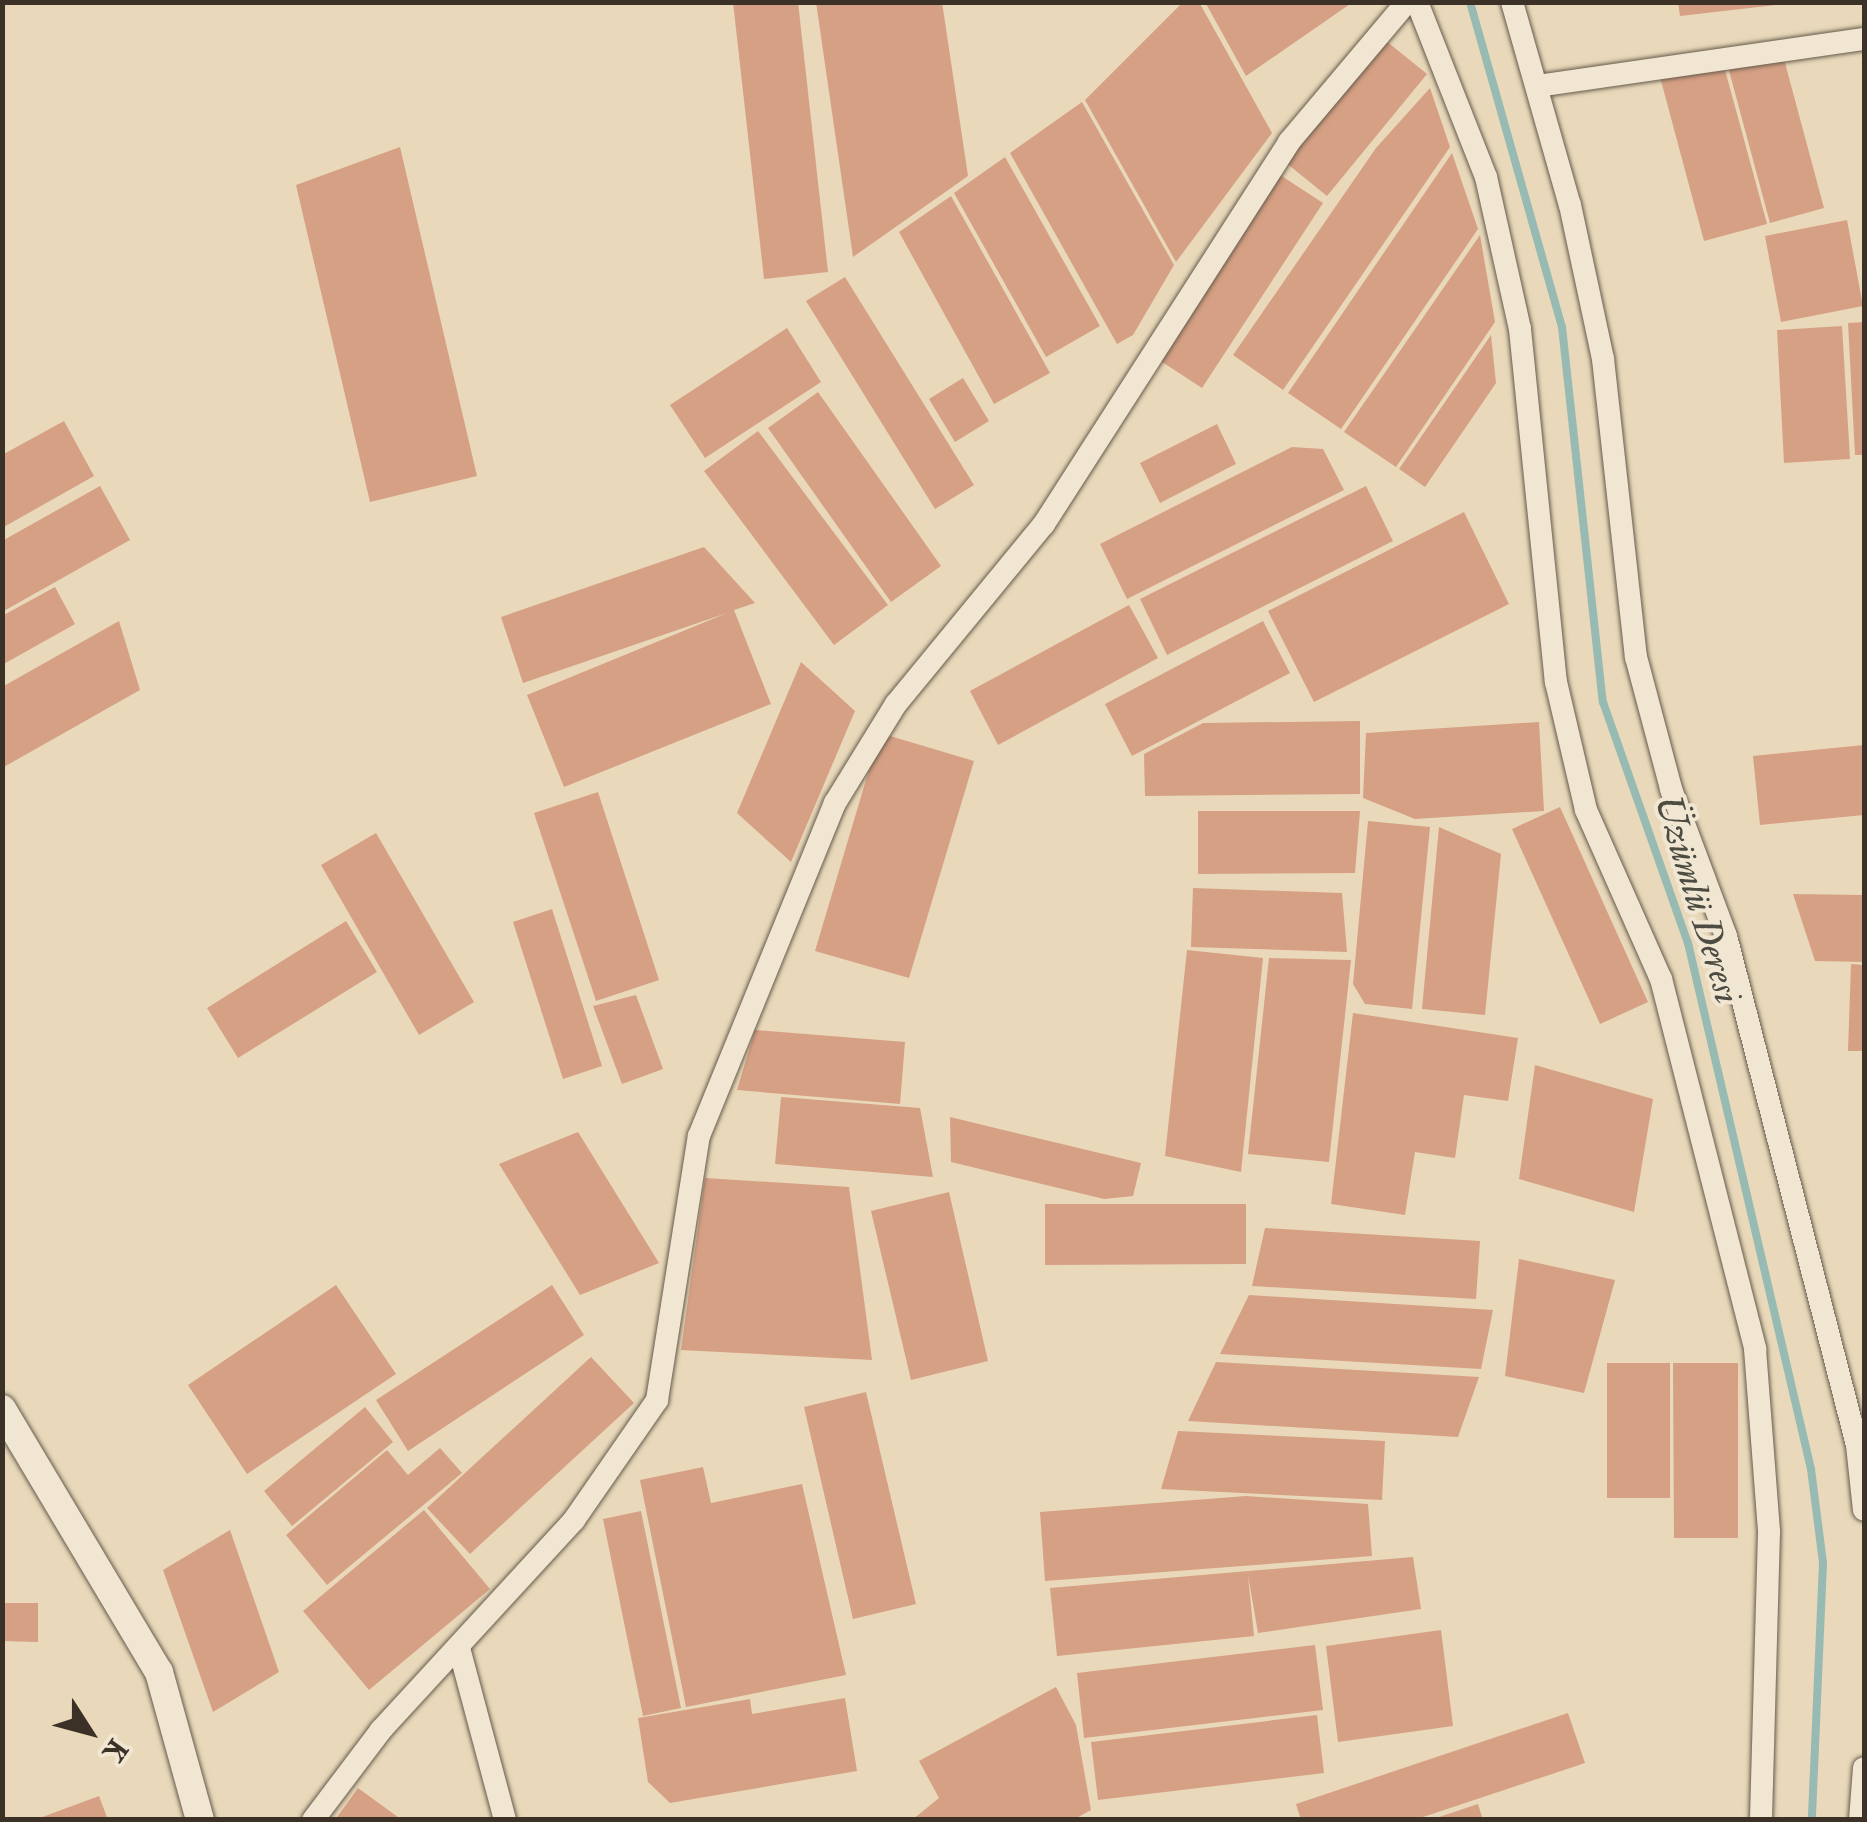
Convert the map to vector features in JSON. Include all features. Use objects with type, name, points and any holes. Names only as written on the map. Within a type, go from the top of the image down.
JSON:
[{"type":"street","points":[[313,1820],[381,1730],[574,1520],[656,1400],[699,1136],[835,802],[896,704],[1044,524],[1290,142],[1407,2]]},
{"type":"street","points":[[1417,2],[1486,177],[1520,328],[1556,682],[1586,810],[1662,979],[1755,1348],[1769,1532],[1761,1820]]},
{"type":"street","points":[[1512,2],[1537,86],[1603,359],[1636,656],[1671,790],[1726,936],[1856,1445],[1864,1510]]},
{"type":"street","points":[[1537,86],[1864,39]]},
{"type":"street","points":[[2,1409],[159,1672],[200,1820]]},
{"type":"street","points":[[459,1648],[505,1820]]},
{"type":"street","points":[[1860,1820],[1864,1768]]},
{"type":"building","points":[[733,2],[798,2],[828,272],[764,279]]},
{"type":"building","points":[[816,2],[942,2],[968,176],[853,257]]},
{"type":"building","points":[[1183,2],[1199,2],[1272,133],[1176,262],[1085,100]]},
{"type":"building","points":[[1205,2],[1353,2],[1246,76]]},
{"type":"building","points":[[1678,2],[1776,2],[1776,5],[1680,16]]},
{"type":"building","points":[[1380,36],[1427,74],[1327,196],[1280,158]]},
{"type":"building","points":[[1781,48],[1824,208],[1770,223],[1727,63]]},
{"type":"building","points":[[1722,59],[1767,224],[1704,241],[1660,77]]},
{"type":"building","points":[[1430,88],[1450,147],[1283,390],[1233,355],[1376,148]]},
{"type":"building","points":[[1082,102],[1174,265],[1133,335],[1117,344],[1010,153]]},
{"type":"building","points":[[400,147],[477,476],[370,502],[296,185]]},
{"type":"building","points":[[1452,153],[1478,229],[1341,429],[1288,393]]},
{"type":"building","points":[[1005,157],[1100,326],[1046,357],[954,193]]},
{"type":"building","points":[[1274,171],[1323,203],[1202,388],[1153,356]]},
{"type":"building","points":[[951,196],[1050,373],[994,404],[899,232]]},
{"type":"building","points":[[1847,220],[1863,306],[1781,322],[1765,236]]},
{"type":"building","points":[[1480,235],[1495,322],[1396,467],[1344,432]]},
{"type":"building","points":[[845,277],[974,485],[935,509],[806,301]]},
{"type":"building","points":[[1864,322],[1864,455],[1855,455],[1848,323]]},
{"type":"building","points":[[1842,326],[1850,459],[1784,463],[1777,330]]},
{"type":"building","points":[[787,328],[821,382],[705,458],[670,405]]},
{"type":"building","points":[[1491,335],[1496,383],[1425,487],[1399,469]]},
{"type":"building","points":[[963,378],[989,421],[955,442],[929,399]]},
{"type":"building","points":[[818,392],[941,566],[891,602],[768,428]]},
{"type":"building","points":[[64,421],[94,476],[2,528],[2,455]]},
{"type":"building","points":[[1217,424],[1236,464],[1160,503],[1140,463]]},
{"type":"building","points":[[758,431],[888,605],[834,645],[704,471]]},
{"type":"building","points":[[1292,447],[1323,449],[1344,490],[1127,599],[1100,544]]},
{"type":"building","points":[[100,486],[130,540],[2,612],[2,541]]},
{"type":"building","points":[[1366,486],[1393,541],[1167,655],[1140,599]]},
{"type":"building","points":[[1464,512],[1509,604],[1314,702],[1268,611]]},
{"type":"building","points":[[704,547],[755,603],[734,610],[771,704],[564,787],[527,695],[727,613],[523,683],[501,617]]},
{"type":"building","points":[[55,587],[75,624],[2,665],[2,616]]},
{"type":"building","points":[[1129,605],[1158,658],[998,745],[970,691]]},
{"type":"building","points":[[119,621],[140,690],[2,768],[2,687]]},
{"type":"building","points":[[1263,621],[1290,673],[1132,756],[1105,704]]},
{"type":"building","points":[[801,662],[855,711],[791,862],[737,813]]},
{"type":"building","points":[[1360,721],[1360,794],[1145,796],[1144,754],[1203,723]]},
{"type":"building","points":[[1539,722],[1544,811],[1415,819],[1363,798],[1366,733]]},
{"type":"building","points":[[880,733],[974,761],[909,978],[815,951]]},
{"type":"building","points":[[1864,745],[1864,815],[1760,825],[1753,756]]},
{"type":"building","points":[[598,792],[659,980],[596,1001],[534,813]]},
{"type":"building","points":[[1560,807],[1648,1002],[1600,1024],[1512,829]]},
{"type":"building","points":[[1198,811],[1360,811],[1355,873],[1198,874]]},
{"type":"building","points":[[1368,821],[1430,827],[1412,1009],[1365,1004],[1353,984]]},
{"type":"building","points":[[1439,827],[1501,854],[1485,1015],[1422,1009]]},
{"type":"building","points":[[376,833],[474,1002],[419,1035],[321,865]]},
{"type":"building","points":[[1193,888],[1342,893],[1347,952],[1191,947]]},
{"type":"building","points":[[1793,894],[1864,895],[1864,962],[1815,961]]},
{"type":"building","points":[[552,909],[602,1066],[563,1079],[513,922]]},
{"type":"building","points":[[346,921],[377,972],[238,1058],[207,1008]]},
{"type":"building","points":[[1187,950],[1263,958],[1241,1172],[1165,1156]]},
{"type":"building","points":[[1269,958],[1351,960],[1329,1162],[1248,1154]]},
{"type":"building","points":[[1851,964],[1864,965],[1864,1051],[1848,1051]]},
{"type":"building","points":[[636,995],[663,1069],[622,1084],[593,1006]]},
{"type":"building","points":[[1353,1013],[1518,1038],[1508,1101],[1464,1095],[1455,1158],[1415,1152],[1405,1215],[1331,1204]]},
{"type":"building","points":[[755,1030],[905,1042],[900,1104],[737,1090]]},
{"type":"building","points":[[1535,1065],[1653,1099],[1634,1212],[1519,1179]]},
{"type":"building","points":[[781,1097],[920,1108],[933,1177],[775,1164]]},
{"type":"building","points":[[950,1117],[1141,1163],[1133,1196],[1104,1199],[951,1162]]},
{"type":"building","points":[[578,1132],[659,1263],[580,1295],[499,1164]]},
{"type":"building","points":[[705,1178],[849,1187],[872,1360],[681,1350]]},
{"type":"building","points":[[949,1192],[988,1361],[911,1380],[871,1211]]},
{"type":"building","points":[[1045,1204],[1246,1204],[1246,1264],[1045,1265]]},
{"type":"building","points":[[1265,1228],[1480,1241],[1476,1299],[1252,1286]]},
{"type":"building","points":[[1519,1259],[1615,1280],[1584,1393],[1505,1376]]},
{"type":"building","points":[[336,1285],[396,1374],[247,1474],[188,1385]]},
{"type":"building","points":[[552,1285],[584,1335],[408,1451],[376,1400]]},
{"type":"building","points":[[1249,1295],[1493,1310],[1481,1369],[1220,1354]]},
{"type":"building","points":[[591,1357],[634,1403],[470,1554],[427,1508]]},
{"type":"building","points":[[1216,1362],[1479,1377],[1458,1437],[1188,1421]]},
{"type":"building","points":[[1607,1363],[1670,1363],[1670,1498],[1607,1498]]},
{"type":"building","points":[[1673,1363],[1738,1363],[1738,1538],[1674,1538]]},
{"type":"building","points":[[866,1392],[916,1604],[853,1619],[804,1407]]},
{"type":"building","points":[[365,1407],[393,1442],[292,1526],[264,1491]]},
{"type":"building","points":[[1178,1431],[1385,1441],[1382,1500],[1161,1489]]},
{"type":"building","points":[[440,1448],[462,1473],[327,1585],[286,1535],[387,1450],[408,1475]]},
{"type":"building","points":[[703,1467],[711,1503],[802,1484],[846,1675],[686,1707],[640,1480]]},
{"type":"building","points":[[1246,1496],[1368,1504],[1372,1556],[1045,1581],[1040,1512]]},
{"type":"building","points":[[424,1510],[490,1589],[369,1690],[303,1611]]},
{"type":"building","points":[[641,1511],[681,1708],[643,1716],[603,1519]]},
{"type":"building","points":[[230,1530],[279,1672],[213,1712],[163,1570]]},
{"type":"building","points":[[1413,1557],[1421,1609],[1258,1633],[1248,1575],[1254,1636],[1057,1656],[1050,1588]]},
{"type":"building","points":[[2,1603],[38,1603],[38,1642],[2,1641]]},
{"type":"building","points":[[1441,1630],[1453,1726],[1338,1742],[1326,1646]]},
{"type":"building","points":[[1315,1645],[1323,1710],[1084,1738],[1077,1673]]},
{"type":"building","points":[[1056,1687],[1076,1725],[1091,1810],[1073,1820],[912,1820],[939,1798],[919,1761]]},
{"type":"building","points":[[845,1698],[857,1771],[670,1803],[648,1782],[638,1718],[750,1699],[752,1714]]},
{"type":"building","points":[[1568,1713],[1585,1763],[1414,1820],[1301,1820],[1296,1804]]},
{"type":"building","points":[[1317,1715],[1324,1773],[1098,1800],[1091,1742]]},
{"type":"building","points":[[358,1788],[402,1820],[335,1820]]},
{"type":"building","points":[[99,1796],[108,1820],[37,1820],[37,1819]]},
{"type":"building","points":[[1478,1804],[1483,1820],[1433,1820],[1433,1819]]},
{"type":"waterway","name":"Üzümlü Deresi","points":[[1470,2],[1562,327],[1603,702],[1688,943],[1811,1469],[1823,1563],[1812,1820]]}]
